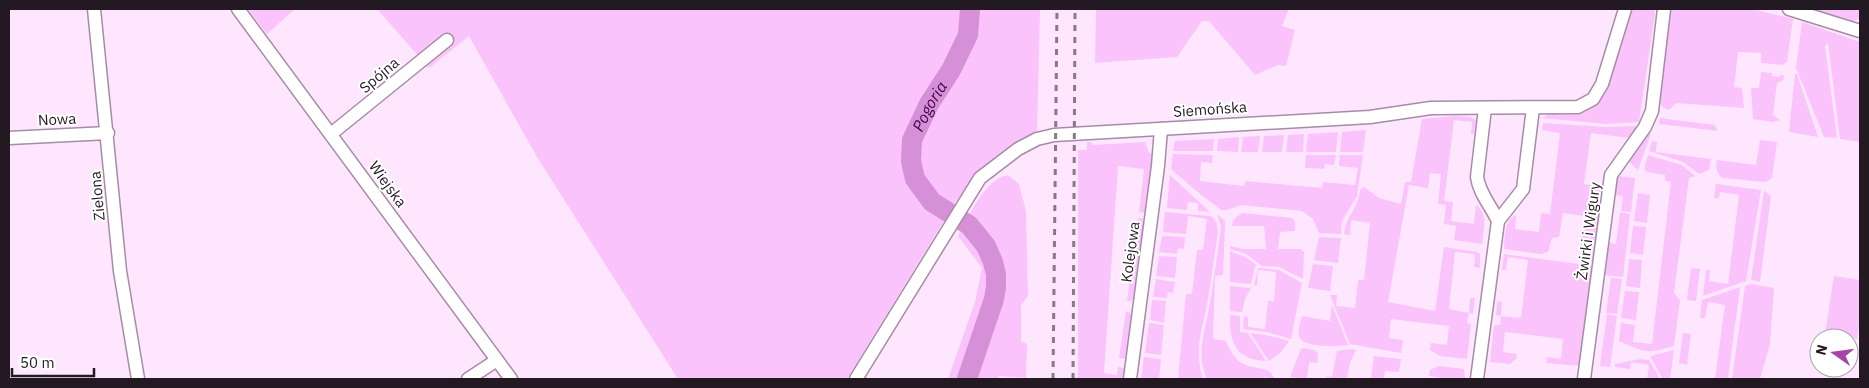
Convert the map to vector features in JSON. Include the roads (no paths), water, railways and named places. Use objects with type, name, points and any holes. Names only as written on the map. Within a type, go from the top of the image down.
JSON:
[{"type":"street","name":"Zielona","points":[[94,9],[108,133],[120,271],[138,379]]},
{"type":"street","name":"Wiejska","points":[[238,9],[511,379]]},
{"type":"street","name":"Siemońska","points":[[856,379],[980,178],[1018,149],[1037,139],[1054,135],[1370,117],[1431,108],[1569,108],[1592,100],[1602,84],[1625,9]]},
{"type":"street","name":"Żwirki i Wigury","points":[[1584,379],[1611,175],[1649,120],[1652,111],[1664,9]]},
{"type":"street","points":[[1789,9],[1860,31]]},
{"type":"street","name":"Spójna","points":[[331,134],[447,40]]},
{"type":"street","points":[[1485,108],[1477,177],[1478,188],[1488,201],[1498,221]]},
{"type":"street","points":[[1477,379],[1498,221],[1523,189],[1533,108]]},
{"type":"street","name":"Kolejowa","points":[[1130,379],[1158,166],[1160,129]]},
{"type":"street","name":"Nowa","points":[[9,138],[108,133]]},
{"type":"street","points":[[468,379],[497,360]]},
{"type":"waterway","name":"Pogoria","points":[[967,379],[994,299],[996,274],[993,262],[986,246],[969,225],[932,202],[915,179],[911,161],[912,140],[929,104],[951,70],[968,35],[970,9]]},
{"type":"railway","points":[[1053,379],[1057,9]]},
{"type":"railway","points":[[1073,379],[1075,9]]}]
